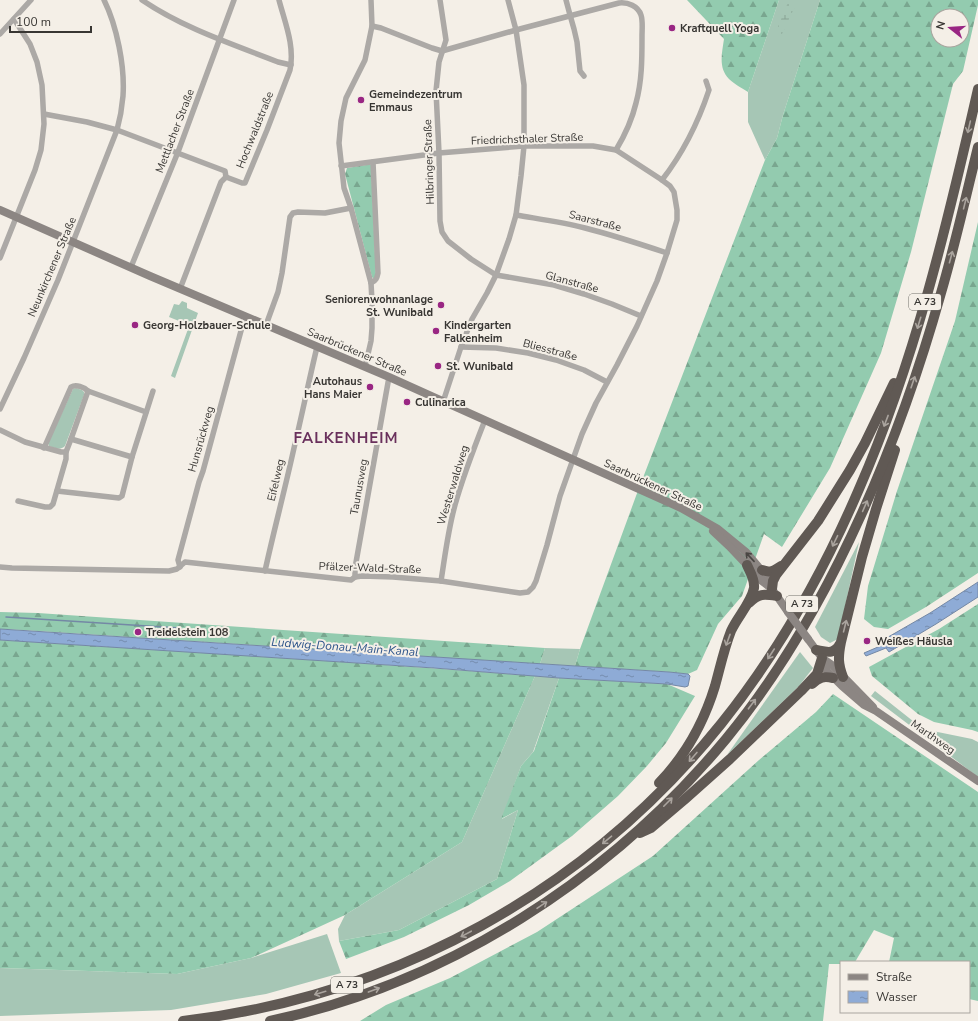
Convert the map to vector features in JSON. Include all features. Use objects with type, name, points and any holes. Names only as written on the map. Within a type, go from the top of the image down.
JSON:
[{"type":"highway","name":"A 73","points":[[183,1021],[229,1015],[298,999],[356,982],[418,958],[476,929],[526,899],[586,857],[637,814],[689,762],[723,722],[754,679],[793,620],[834,544],[860,488],[908,358],[929,288],[941,246],[978,89]]},
{"type":"highway","name":"A 73","points":[[270,1021],[332,1005],[389,985],[467,950],[509,926],[544,904],[591,870],[668,802],[708,760],[745,714],[783,660],[809,617],[843,554],[868,500],[901,419],[917,371],[940,296],[978,147]]},
{"type":"highway","points":[[774,593],[774,578],[818,521],[850,470],[908,358]]},
{"type":"highway","name":"A 73","points":[[844,681],[838,660],[841,642],[864,550],[895,452],[901,419]]},
{"type":"highway","points":[[762,570],[768,572],[773,571],[785,562]]},
{"type":"highway","name":"A 73","points":[[637,814],[647,795],[675,765],[697,730],[705,713],[731,632],[753,592],[754,578],[747,565]]},
{"type":"highway","name":"A 73","points":[[746,606],[755,597],[774,593]]},
{"type":"highway","points":[[801,692],[817,674],[819,654],[832,652],[841,642]]},
{"type":"highway","points":[[629,838],[651,828],[679,805],[801,692],[824,676],[833,678]]},
{"type":"main road","name":"Saarbrückener Straße","points":[[0,210],[180,289],[390,378],[668,502],[718,529],[732,540],[762,570],[774,593]]},
{"type":"main road","name":"Saarbrückener Straße","points":[[702,520],[747,565],[752,568],[774,593]]},
{"type":"main road","name":"Marthweg","points":[[774,593],[819,654],[827,671],[833,678],[844,681]]},
{"type":"main road","name":"Marthweg","points":[[819,654],[832,665],[864,705],[876,710],[977,779]]},
{"type":"street","points":[[0,34],[31,0]]},
{"type":"street","name":"Neunkirchener Straße","points":[[0,409],[24,358],[74,242],[117,130],[123,95],[123,77],[117,38],[104,0]]},
{"type":"street","points":[[142,0],[168,16],[220,40],[278,62],[291,65]]},
{"type":"street","name":"Mettlacher Straße","points":[[132,268],[178,152],[234,0]]},
{"type":"street","name":"Hochwaldstraße","points":[[180,289],[221,182],[226,177],[245,183],[290,70],[292,50],[291,43],[279,0]]},
{"type":"street","points":[[364,367],[371,341],[371,283],[351,208],[344,188],[338,143],[346,98],[365,60],[372,26],[371,0]]},
{"type":"street","name":"Hilbringer Straße","points":[[440,0],[446,40],[439,62],[436,91],[440,153],[440,221],[442,232],[448,241],[471,259],[496,274]]},
{"type":"street","points":[[443,402],[472,319],[496,274],[516,215],[522,176],[524,146],[524,85],[516,30],[508,0]]},
{"type":"street","points":[[566,0],[577,42],[580,71],[584,76]]},
{"type":"street","points":[[372,26],[442,51],[619,1],[635,6],[641,15],[642,24],[642,65],[640,85],[637,102],[632,116],[616,150]]},
{"type":"street","points":[[0,258],[39,159],[43,134],[44,114],[42,85],[37,62],[30,44],[14,19]]},
{"type":"street","points":[[662,180],[675,163],[684,147],[704,104],[709,90],[706,82]]},
{"type":"street","points":[[44,114],[87,122],[117,130],[178,152],[224,171],[226,177]]},
{"type":"street","name":"Friedrichsthaler Straße","points":[[341,166],[440,153],[524,146],[593,146],[616,150],[670,186],[674,192],[677,210],[675,227],[667,253],[657,281],[626,349],[607,382],[588,421],[573,460]]},
{"type":"street","points":[[371,283],[375,281],[378,273],[373,162]]},
{"type":"street","points":[[266,325],[278,292],[290,217],[293,213],[298,212],[325,213],[351,208]]},
{"type":"street","name":"Saarstraße","points":[[516,215],[559,222],[617,236],[667,253]]},
{"type":"street","name":"Glanstraße","points":[[496,274],[554,285],[598,299],[641,316]]},
{"type":"street","name":"Hunsrückweg","points":[[180,566],[178,560],[199,482],[204,471],[245,316]]},
{"type":"street","name":"Eifelweg","points":[[265,571],[317,347]]},
{"type":"street","name":"Bliesstraße","points":[[462,347],[496,348],[528,353],[556,360],[584,370],[607,382]]},
{"type":"street","name":"Taunusweg","points":[[355,577],[355,568],[365,508],[390,378]]},
{"type":"street","points":[[44,448],[71,388],[74,386],[86,388],[88,391],[146,412]]},
{"type":"street","points":[[18,501],[50,507],[53,504],[66,459],[66,452],[88,391]]},
{"type":"street","points":[[57,491],[119,498],[122,496],[132,457],[153,391]]},
{"type":"street","name":"Westerwaldweg","points":[[441,581],[454,506],[485,420]]},
{"type":"street","points":[[0,430],[26,442],[44,448],[66,452]]},
{"type":"street","points":[[71,439],[132,457]]},
{"type":"street","name":"Pfälzer-Wald-Straße","points":[[0,567],[169,571],[177,569],[185,562],[190,562],[351,580],[355,577],[362,576],[393,577],[441,581],[520,593],[528,592],[536,581],[560,496],[573,460]]},
{"type":"green space","points":[[687,0],[779,0],[748,92],[731,81],[723,70],[722,50],[724,39]]},
{"type":"green space","points":[[779,0],[820,0],[777,138],[765,160],[748,122],[748,92]]},
{"type":"green space","points":[[789,0],[798,0],[781,36],[775,34]]},
{"type":"green space","points":[[820,0],[978,0],[970,40],[970,8],[930,8],[930,48],[968,48],[963,71],[953,84],[911,252],[881,353],[830,468],[782,547],[764,534],[742,596],[718,624],[697,670],[688,674],[575,666],[636,496],[765,160],[777,138]]},
{"type":"green space","points":[[371,165],[376,277],[374,279],[372,277],[345,174],[347,168]]},
{"type":"green space","points":[[978,222],[978,573],[926,607],[888,629],[874,627],[864,619],[868,586],[897,491],[955,321]]},
{"type":"green space","points":[[182,301],[187,303],[187,308],[198,313],[175,378],[171,376],[192,318],[189,325],[169,317],[174,304],[179,305]]},
{"type":"green space","points":[[76,388],[82,390],[84,395],[65,446],[59,449],[49,446],[48,443],[72,391]]},
{"type":"green space","points":[[859,542],[838,639],[830,643],[821,637],[815,627]]},
{"type":"green space","points":[[978,604],[978,732],[934,722],[918,714],[872,676],[869,667],[939,629]]},
{"type":"green space","points":[[0,612],[38,613],[545,648],[540,664],[0,629]]},
{"type":"green space","points":[[0,640],[334,661],[535,676],[462,842],[345,915],[251,958],[177,974],[0,968]]},
{"type":"green space","points":[[545,648],[580,649],[575,666],[540,664]]},
{"type":"green space","points":[[800,652],[813,668],[799,686],[727,755]]},
{"type":"green space","points":[[535,676],[559,678],[533,752],[521,766],[502,819],[518,810],[497,879],[399,930],[339,941],[338,929],[345,915],[462,842]]},
{"type":"green space","points":[[559,678],[667,684],[695,696],[666,743],[647,766],[618,796],[572,836],[510,881],[469,905],[404,937],[346,959],[339,941],[399,930],[497,879],[518,810],[501,819],[521,766],[534,751]]},
{"type":"green space","points":[[875,691],[923,729],[972,739],[978,742],[978,777],[871,696]]},
{"type":"green space","points":[[833,694],[978,792],[978,1001],[970,999],[970,961],[889,961],[894,938],[874,930],[856,961],[840,961],[840,964],[829,964],[823,1021],[360,1021],[386,1005],[450,978],[537,932],[653,856],[759,760],[816,712]]},
{"type":"green space","points":[[327,934],[341,973],[266,994],[171,1010],[0,1016],[0,968],[177,974],[251,958]]},
{"type":"water","points":[[978,582],[978,597],[936,624],[889,652],[886,648],[866,656],[864,653],[885,644],[883,640],[930,613]]},
{"type":"water","points":[[0,629],[669,672],[688,674],[690,676],[688,686],[685,687],[667,684],[559,678],[434,668],[0,640]]},
{"type":"waterway","points":[[6,617],[179,628]]},
{"type":"place","name":"Kraftquell Yoga","points":[[672,28]]},
{"type":"place","name":"Gemeindezentrum Emmaus","points":[[361,100]]},
{"type":"place","name":"Seniorenwohnanlage St. Wunibald","points":[[441,305]]},
{"type":"place","name":"Georg-Holzbauer-Schule","points":[[135,325]]},
{"type":"place","name":"Kindergarten Falkenheim","points":[[436,331]]},
{"type":"place","name":"St. Wunibald","points":[[438,366]]},
{"type":"place","name":"Autohaus Hans Maier","points":[[370,387]]},
{"type":"place","name":"Culinarica","points":[[407,402]]},
{"type":"place","name":"Treidelstein 108","points":[[138,632]]},
{"type":"place","name":"Weißes Häusla","points":[[867,641]]},
{"type":"district","name":"FALKENHEIM","points":[[346,438]]},
{"type":"water label","name":"Ludwig-Donau-Main-Kanal","points":[[345,647]]}]
